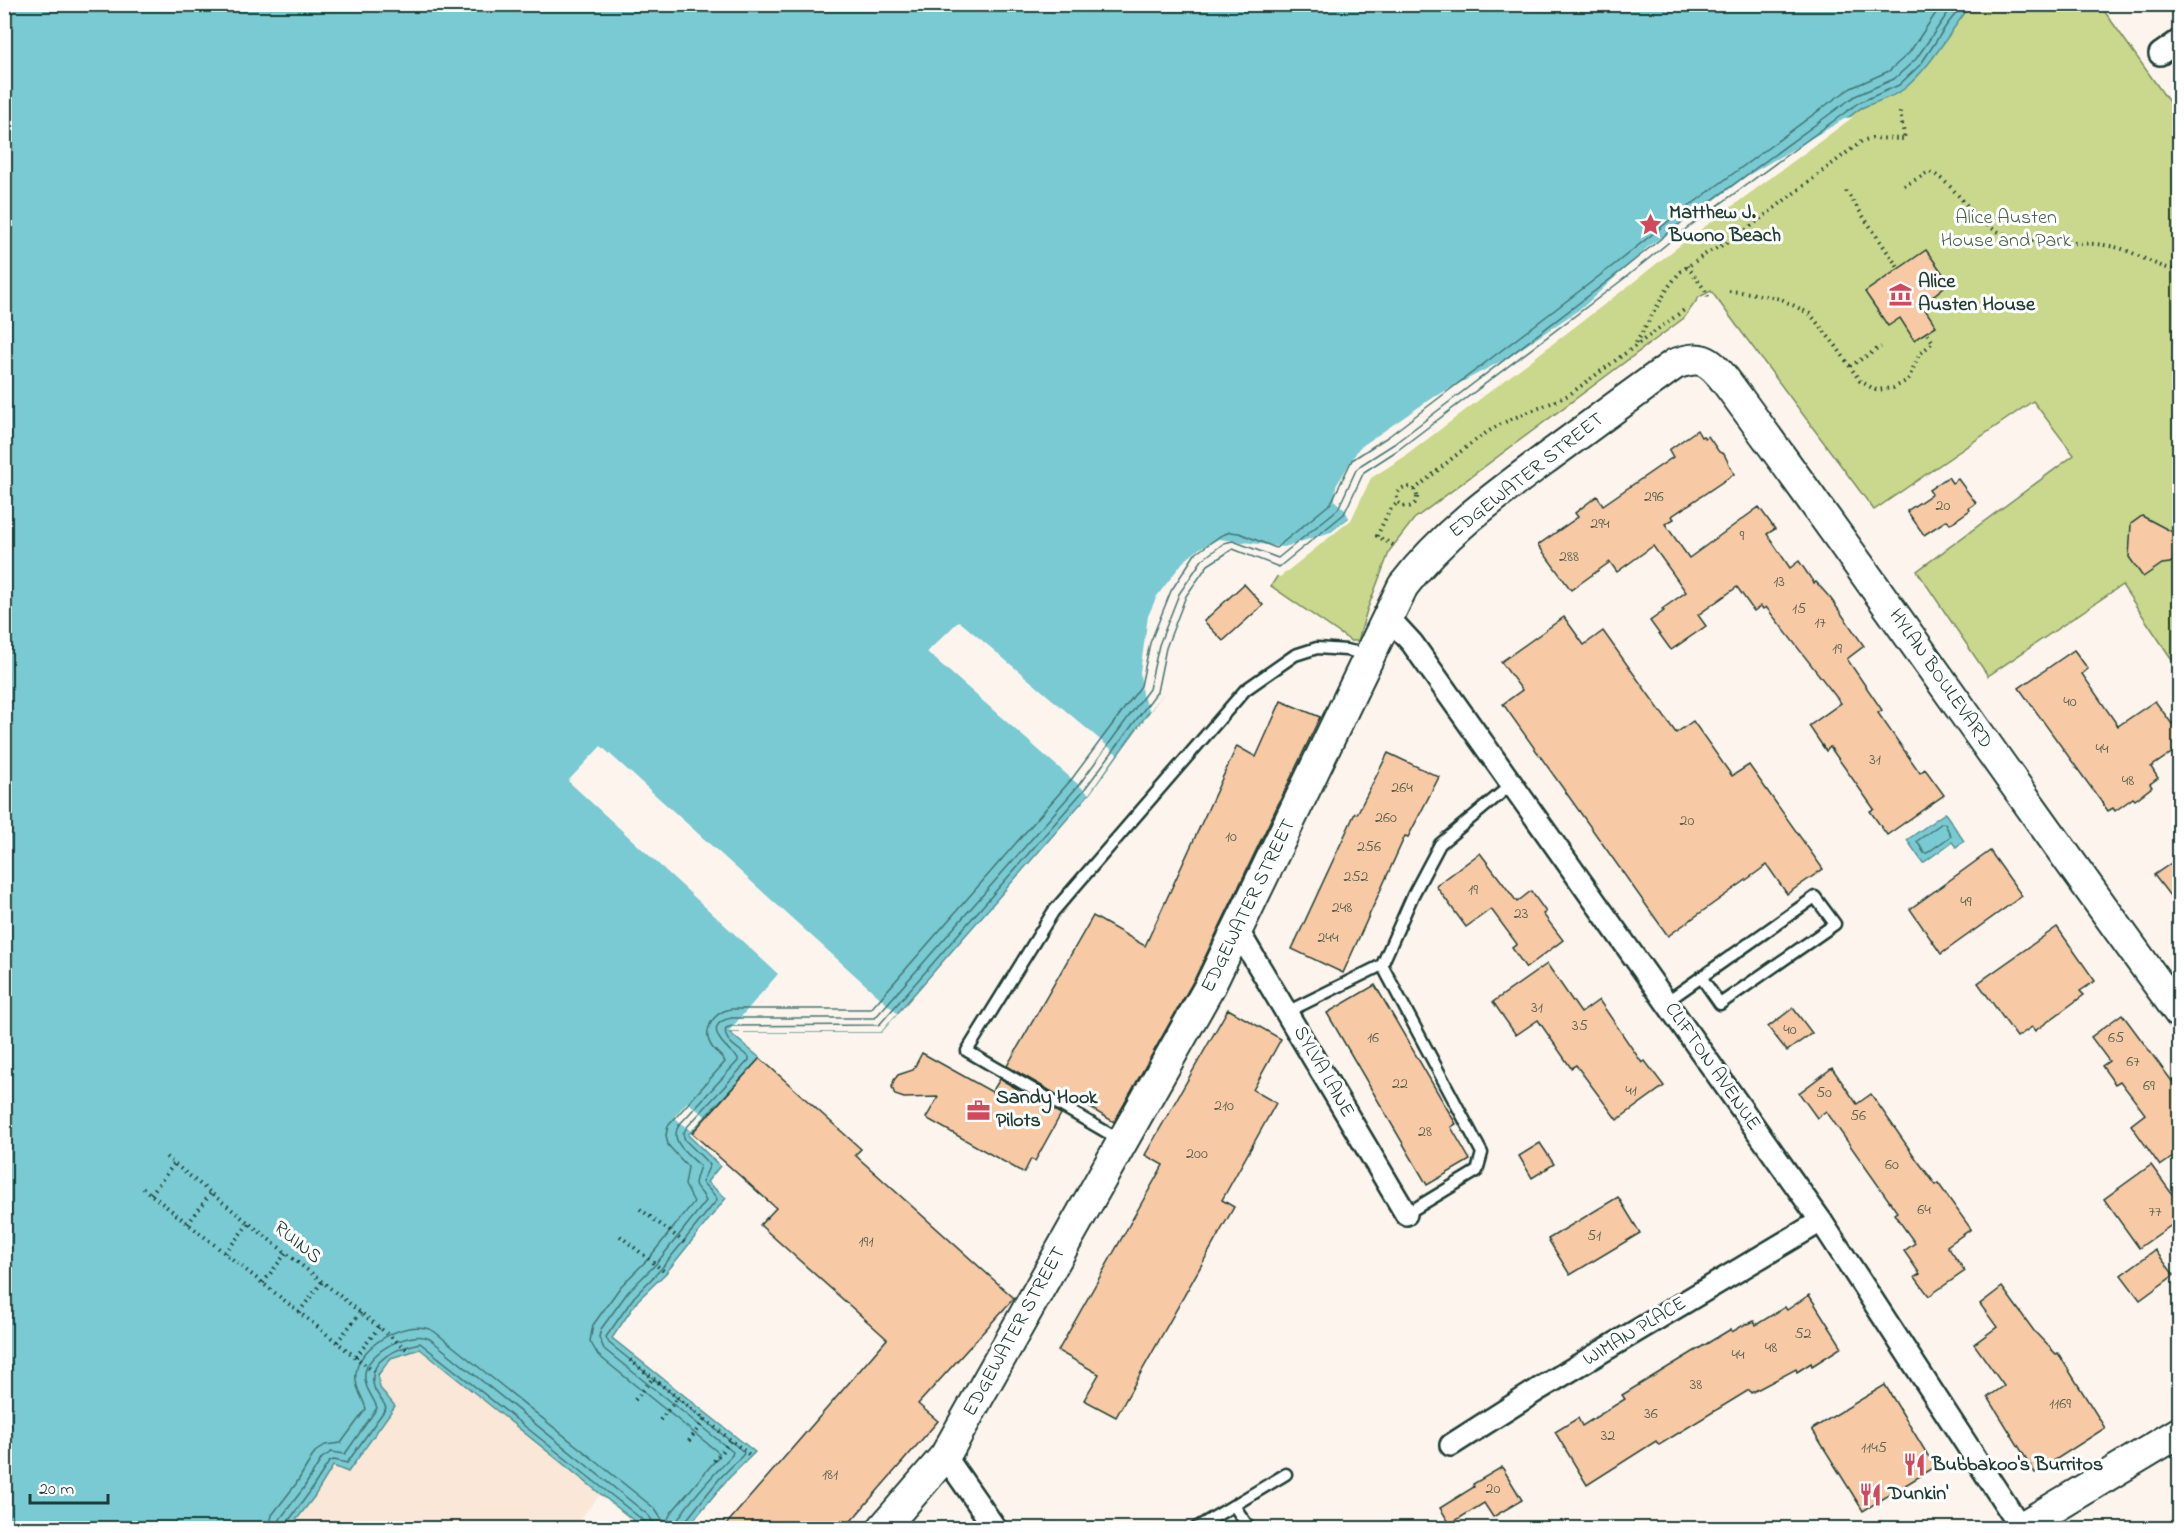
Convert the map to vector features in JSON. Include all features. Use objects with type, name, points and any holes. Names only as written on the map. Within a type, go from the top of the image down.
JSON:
[{"type":"street","points":[[2160,54],[2180,40]]},
{"type":"street","name":"EDGEWATER STREET","points":[[883,1528],[945,1456],[1210,986],[1403,586],[1420,564],[1486,502],[1675,364],[1690,359]]},
{"type":"street","name":"HYLAN BOULEVARD","points":[[1690,359],[1704,360],[1712,364],[1725,380],[2074,870],[2180,1014]]},
{"type":"street","name":"CLIFTON AVENUE","points":[[1388,617],[1412,643],[1821,1221],[2021,1528]]},
{"type":"street","name":"SYLVA LANE","points":[[1238,931],[1406,1214]]},
{"type":"street","name":"WIMAN PLACE","points":[[1451,1445],[1539,1389],[1821,1221]]},
{"type":"street","points":[[2021,1528],[2180,1432]]},
{"type":"street","points":[[945,1456],[995,1528]]},
{"type":"lane","points":[[1123,1142],[967,1051],[1053,912],[1245,690],[1295,655],[1317,648],[1346,650],[1370,655]]},
{"type":"lane","points":[[1287,1012],[1382,965],[1413,895],[1440,844],[1512,784]]},
{"type":"lane","points":[[1666,1002],[1701,977],[1815,897],[1835,924],[1720,1004],[1701,977]]},
{"type":"lane","points":[[1382,965],[1482,1153],[1477,1171],[1406,1214]]},
{"type":"lane","points":[[1196,1528],[1286,1474]]},
{"type":"lane","points":[[1234,1507],[1248,1528]]},
{"type":"path","points":[[1636,344],[1669,286],[1687,266],[1734,239],[1862,141],[1872,138],[1905,139],[1899,108]]},
{"type":"path","points":[[1904,186],[1929,172],[1938,175],[1970,211],[1989,226],[2006,235],[2026,239],[2116,247],[2168,269],[2180,270]]},
{"type":"path","points":[[1846,191],[1899,268]]},
{"type":"path","points":[[1687,266],[1706,290],[1709,299]]},
{"type":"path","points":[[1729,291],[1765,295],[1781,299],[1802,309],[1819,323],[1860,381],[1867,387],[1886,390],[1903,385],[1908,381],[1919,355],[1933,342],[1926,332]]},
{"type":"path","points":[[1414,490],[1487,433],[1512,419],[1550,405],[1570,394],[1684,310]]},
{"type":"path","points":[[1850,366],[1881,347]]},
{"type":"path","points":[[1406,487],[1414,490],[1417,499],[1414,504],[1406,507],[1398,502],[1397,496],[1400,490],[1406,487]]},
{"type":"path","points":[[1393,545],[1377,536],[1389,511],[1398,502]]},
{"type":"path","name":"RUINS","points":[[166,1157],[410,1352]]},
{"type":"path","points":[[151,1194],[174,1164]]},
{"type":"path","points":[[143,1188],[378,1375]]},
{"type":"path","points":[[188,1224],[211,1193]]},
{"type":"path","points":[[640,1209],[688,1245]]},
{"type":"path","points":[[225,1253],[249,1223]]},
{"type":"path","points":[[620,1236],[666,1273]]},
{"type":"path","points":[[263,1283],[286,1253]]},
{"type":"path","points":[[299,1312],[322,1282]]},
{"type":"path","points":[[337,1342],[361,1312]]},
{"type":"path","points":[[356,1357],[379,1327]]},
{"type":"path","points":[[630,1360],[751,1456]]},
{"type":"path","points":[[635,1400],[653,1378]]},
{"type":"path","points":[[660,1420],[678,1398]]},
{"type":"path","points":[[689,1441],[705,1419]]},
{"type":"path","points":[[714,1461],[731,1440]]},
{"type":"shaded area","points":[[420,1349],[601,1494],[572,1528],[290,1528],[314,1497],[333,1465],[384,1393],[380,1387],[378,1375],[391,1358]]},
{"type":"green space","name":"Alice Austen House and Park","points":[[1971,5],[2100,5],[2179,116],[2179,670],[2122,585],[1988,676],[1917,571],[2074,455],[2033,401],[1874,510],[1711,291],[1699,297],[1684,318],[1414,519],[1390,550],[1358,641],[1351,641],[1271,586],[1278,575],[1368,476],[1861,108],[1902,90]]},
{"type":"water","points":[[5,5],[1971,5],[1932,59],[1904,89],[1861,108],[1368,476],[1349,518],[1278,575],[1233,554],[1212,569],[1192,599],[1172,650],[1162,694],[1089,794],[881,1032],[729,1032],[760,1058],[688,1135],[720,1166],[707,1182],[726,1198],[666,1273],[638,1300],[612,1338],[755,1452],[725,1482],[687,1528],[643,1528],[420,1349],[391,1358],[378,1375],[380,1388],[395,1406],[348,1472],[333,1466],[314,1497],[290,1528],[5,1528]]},
{"type":"water","points":[[1945,813],[1964,841],[1956,847],[1952,842],[1923,863],[1907,840]]},
{"type":"pier","points":[[1853,117],[1684,242],[1404,457],[1371,478],[1351,520],[1280,577],[1233,558],[1214,571],[1194,600],[1175,651],[1167,689],[1150,711],[1142,695],[1140,672],[1148,616],[1157,596],[1183,562],[1200,548],[1219,539],[1284,547],[1331,532],[1349,518],[1345,510],[1335,501],[1336,486],[1359,448],[1432,398],[1509,357],[1583,307],[1650,245],[1747,176],[1846,118]]},
{"type":"pier","points":[[959,621],[1117,754],[1089,794],[927,652]]},
{"type":"pier","points":[[601,746],[897,1013],[881,1032],[728,1032],[778,974],[568,781]]},
{"type":"pier","points":[[687,1102],[705,1116],[691,1131],[674,1117]]},
{"type":"building","name":"Alice Austen House","points":[[1926,250],[1946,278],[1945,286],[1922,305],[1936,326],[1914,340],[1900,318],[1888,326],[1865,292]]},
{"type":"building","points":[[1697,430],[1701,437],[1708,436],[1719,452],[1724,454],[1734,474],[1672,516],[1674,519],[1665,524],[1689,558],[1759,507],[1775,529],[1767,534],[1790,568],[1799,561],[1814,583],[1816,582],[1831,599],[1864,646],[1847,659],[1882,710],[1878,713],[1920,773],[1925,769],[1944,795],[1887,835],[1870,811],[1874,809],[1830,747],[1826,751],[1809,726],[1841,703],[1766,607],[1763,609],[1761,606],[1754,611],[1737,587],[1698,615],[1706,626],[1671,650],[1650,621],[1664,611],[1662,609],[1686,592],[1653,546],[1617,572],[1610,562],[1571,590],[1538,545],[1578,517],[1575,513],[1597,496],[1603,505],[1673,457],[1669,450]]},
{"type":"building","points":[[1948,477],[1952,483],[1958,479],[1976,503],[1950,524],[1947,520],[1924,535],[1907,511],[1932,494],[1929,490]]},
{"type":"building","points":[[2142,516],[2180,536],[2180,556],[2170,563],[2162,564],[2143,577],[2129,557],[2131,524]]},
{"type":"building","points":[[1244,584],[1263,605],[1223,641],[1204,621]]},
{"type":"building","points":[[1564,617],[1584,645],[1603,631],[1676,733],[1693,721],[1732,776],[1749,765],[1823,869],[1787,894],[1767,865],[1668,936],[1503,704],[1522,690],[1501,662]]},
{"type":"building","points":[[2074,650],[2088,669],[2082,674],[2118,726],[2155,701],[2172,724],[2180,719],[2180,747],[2151,767],[2158,778],[2150,784],[2152,787],[2115,811],[2113,808],[2108,811],[2019,688]]},
{"type":"building","points":[[1281,701],[1320,717],[1195,978],[1114,1122],[1070,1096],[1068,1101],[1007,1066],[1093,916],[1145,946],[1237,746],[1256,757]]},
{"type":"building","points":[[1388,753],[1439,777],[1408,837],[1405,836],[1343,973],[1292,949],[1355,813],[1357,814]]},
{"type":"building","points":[[1990,851],[2022,896],[1941,954],[1910,909]]},
{"type":"building","points":[[1480,853],[1517,902],[1531,891],[1546,912],[1543,914],[1563,940],[1526,968],[1512,948],[1517,944],[1491,909],[1466,927],[1436,886]]},
{"type":"building","points":[[2180,857],[2180,909],[2154,875]]},
{"type":"building","points":[[2057,927],[2095,981],[2080,991],[2084,995],[2035,1031],[2032,1027],[2017,1037],[1978,983]]},
{"type":"building","points":[[1547,964],[1581,1013],[1599,1000],[1642,1063],[1645,1061],[1664,1086],[1617,1120],[1576,1065],[1571,1068],[1538,1020],[1516,1035],[1493,1002]]},
{"type":"building","points":[[1375,985],[1456,1124],[1451,1127],[1470,1160],[1427,1185],[1327,1013]]},
{"type":"building","points":[[1793,1008],[1812,1033],[1787,1051],[1768,1027]]},
{"type":"building","points":[[1228,1009],[1281,1039],[1253,1090],[1276,1103],[1222,1200],[1234,1207],[1116,1417],[1084,1400],[1099,1374],[1058,1351],[1163,1165],[1145,1155]]},
{"type":"building","points":[[2122,1014],[2180,1092],[2180,1152],[2160,1166],[2131,1125],[2145,1114],[2120,1081],[2115,1084],[2102,1066],[2109,1061],[2091,1037]]},
{"type":"building","name":"Sandy Hook Pilots","points":[[922,1053],[992,1092],[1000,1079],[1061,1114],[1035,1161],[1031,1159],[1024,1173],[926,1118],[938,1097],[904,1098],[895,1095],[892,1087],[894,1080],[898,1075],[913,1070]]},
{"type":"building","points":[[760,1058],[861,1149],[855,1155],[1014,1298],[918,1404],[938,1421],[845,1528],[723,1528],[887,1339],[760,1225],[776,1208],[692,1133]]},
{"type":"building","points":[[1832,1068],[1857,1104],[1871,1094],[1917,1160],[1936,1185],[1938,1183],[1971,1229],[1947,1246],[1965,1271],[1929,1296],[1915,1277],[1920,1274],[1904,1251],[1915,1243],[1894,1214],[1897,1212],[1826,1111],[1817,1118],[1799,1093]]},
{"type":"building","points":[[1540,1143],[1554,1164],[1532,1178],[1519,1156]]},
{"type":"building","points":[[2151,1165],[2180,1205],[2180,1219],[2139,1248],[2104,1199]]},
{"type":"building","points":[[1618,1197],[1640,1233],[1570,1275],[1548,1239]]},
{"type":"building","points":[[2155,1250],[2174,1275],[2140,1300],[2121,1275]]},
{"type":"building","points":[[2002,1287],[2034,1331],[2056,1354],[2058,1353],[2105,1428],[2035,1473],[1988,1397],[2004,1386],[1974,1344],[1997,1327],[1980,1304]]},
{"type":"building","points":[[1809,1295],[1842,1347],[1812,1366],[1811,1363],[1797,1372],[1796,1369],[1751,1393],[1749,1390],[1659,1445],[1656,1441],[1587,1485],[1555,1432],[1578,1418],[1582,1426],[1625,1399],[1622,1395],[1731,1329],[1732,1332],[1754,1321],[1756,1325],[1785,1307],[1787,1310]]},
{"type":"building","points":[[1885,1385],[1935,1467],[1863,1511],[1812,1429]]},
{"type":"building","points":[[1502,1467],[1522,1500],[1493,1517],[1484,1503],[1450,1524],[1440,1508],[1474,1487],[1473,1484]]},
{"type":"place","name":"Matthew J. Buono Beach","points":[[1651,224]]},
{"type":"place","name":"Alice Austen House","points":[[1900,294]]},
{"type":"place","name":"Sandy Hook Pilots","points":[[978,1110]]},
{"type":"place","name":"Bubbakoo's Burritos","points":[[1914,1465]]},
{"type":"place","name":"Dunkin'","points":[[1870,1494]]}]
